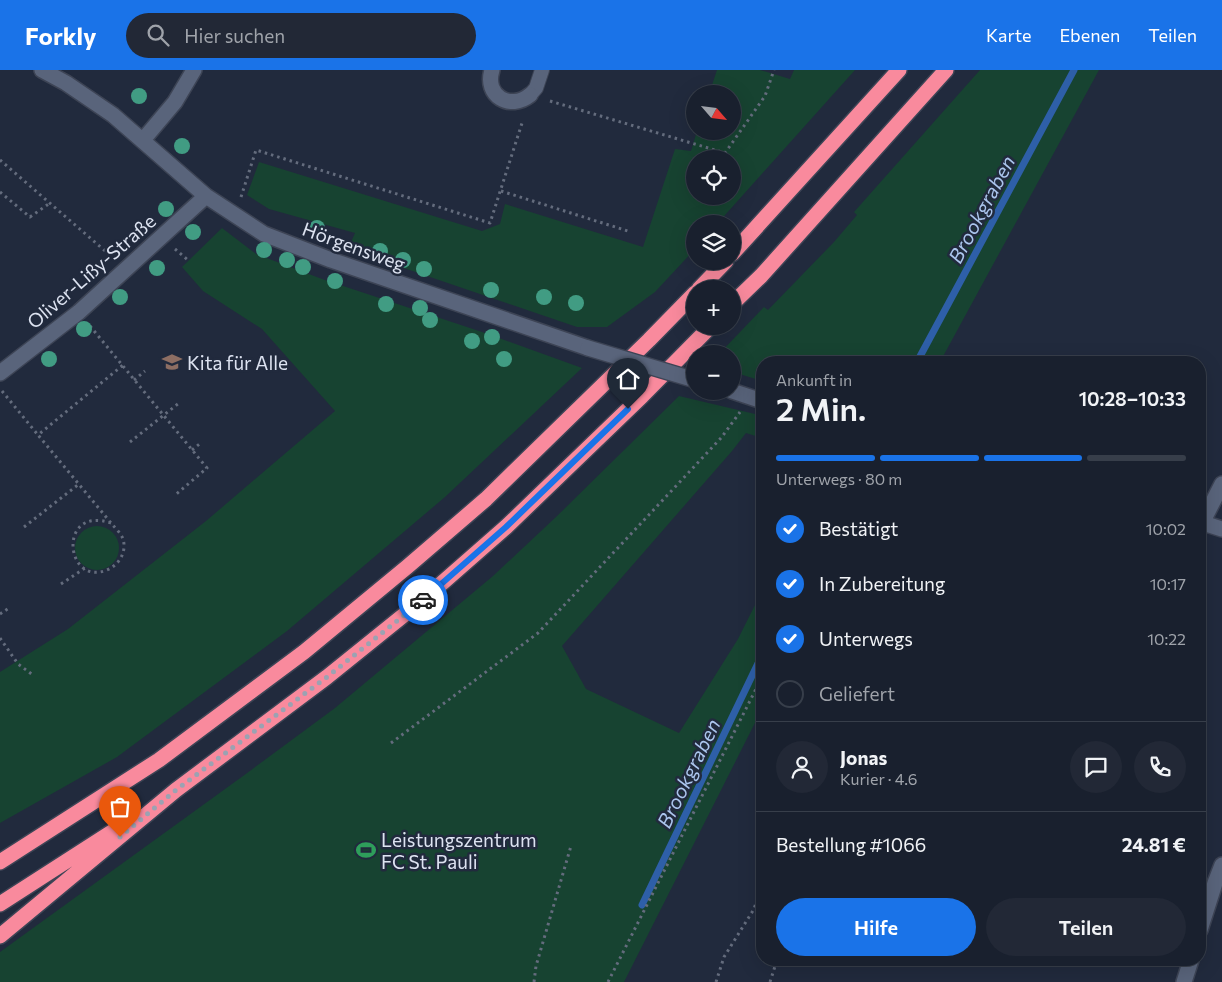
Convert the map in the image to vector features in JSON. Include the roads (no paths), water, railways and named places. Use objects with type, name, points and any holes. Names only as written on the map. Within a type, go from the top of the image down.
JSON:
[{"type":"highway","points":[[741,244],[899,70]]},
{"type":"highway","points":[[741,295],[805,227],[946,70]]},
{"type":"highway","points":[[708,280],[717,270]]},
{"type":"highway","points":[[0,862],[159,760],[304,652],[486,499],[686,302]]},
{"type":"highway","points":[[0,936],[176,790],[327,677],[432,592],[506,527],[635,403],[702,335]]},
{"type":"highway","points":[[0,904],[176,790]]},
{"type":"street","name":"Hörgensweg","points":[[42,70],[66,83],[113,114],[206,196],[264,234],[331,260],[588,348],[686,377]]},
{"type":"street","points":[[143,140],[174,102],[194,70]]},
{"type":"street","points":[[492,70],[489,81],[491,88],[500,98],[515,102],[530,95]]},
{"type":"street","name":"Oliver-Lißy-Straße","points":[[0,373],[79,312],[206,196]]},
{"type":"street","points":[[741,394],[756,399]]},
{"type":"street","points":[[1206,514],[1222,484]]},
{"type":"street","points":[[1206,524],[1222,529]]},
{"type":"street","points":[[1206,911],[1222,865]]},
{"type":"street","points":[[1184,982],[1189,966]]},
{"type":"lane","points":[[530,95],[536,88],[542,70]]},
{"type":"waterway","name":"Brookgraben","points":[[920,356],[1074,70]]},
{"type":"waterway","name":"Brookgraben","points":[[642,905],[756,668]]},
{"type":"place","name":"Kita für Alle","points":[[172,362]]},
{"type":"place","name":"Leistungszentrum FC St. Pauli","points":[[366,850]]}]
